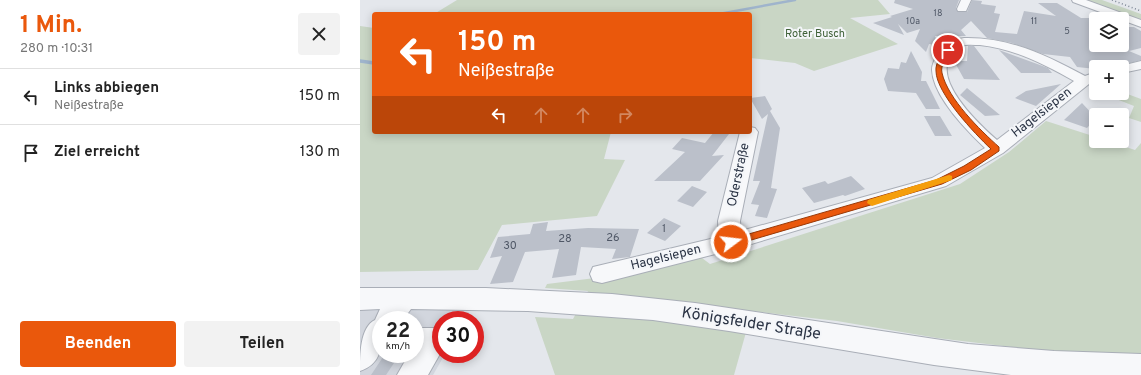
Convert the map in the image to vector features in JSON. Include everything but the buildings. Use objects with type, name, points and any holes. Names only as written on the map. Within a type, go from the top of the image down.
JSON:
[{"type":"street","points":[[1077,0],[1141,24]]},
{"type":"street","points":[[996,149],[977,132],[960,111],[945,87],[939,72],[940,65],[943,57],[952,46],[956,43],[975,41],[1022,50],[1089,78]]},
{"type":"street","points":[[1129,68],[1141,65]]},
{"type":"street","name":"Hagelsiepen","points":[[602,274],[731,242],[939,182],[968,168],[996,149],[1089,79]]},
{"type":"street","name":"Oderstraße","points":[[731,242],[729,221],[749,134]]},
{"type":"street","name":"Königsfelder Straße","points":[[360,298],[530,300],[630,307],[748,322],[967,357],[1075,367],[1141,368]]},
{"type":"street","points":[[395,311],[404,298]]},
{"type":"street","points":[[424,340],[434,340],[424,356]]},
{"type":"street","points":[[412,375],[420,363]]},
{"type":"shaded area","points":[[360,305],[456,311],[432,311],[432,363],[440,363],[433,375],[360,375]]},
{"type":"green space","name":"Roter Busch","points":[[457,0],[878,0],[890,14],[850,18],[898,44],[814,71],[795,63],[752,58],[752,12],[437,12]]},
{"type":"green space","points":[[1085,0],[1102,0],[1141,14],[1141,21],[1129,16],[1129,12],[1117,12]]},
{"type":"green space","points":[[360,26],[372,28],[372,134],[610,134],[604,159],[625,160],[597,216],[502,225],[478,270],[360,272]]},
{"type":"green space","points":[[1129,95],[1141,99],[1141,122],[1129,118],[1134,106],[1119,100],[1129,100]]},
{"type":"green space","points":[[1046,121],[1089,135],[1089,148],[1129,148],[1135,150],[1141,143],[1141,356],[1044,351],[937,338],[837,321],[752,311],[734,375],[555,375],[535,317],[573,319],[588,291],[545,288],[547,284],[595,278],[698,255],[710,264],[960,184],[1009,152]]},
{"type":"waterway","points":[[730,12],[795,0]]},
{"type":"waterway","points":[[360,61],[372,63]]},
{"type":"railway","points":[[1112,0],[1141,11]]},
{"type":"slow traffic","points":[[872,203],[949,178]]},
{"type":"route","points":[[731,242],[830,215],[939,182],[968,168],[996,149],[977,132],[960,111],[945,87],[939,72],[943,57],[948,50]]}]
